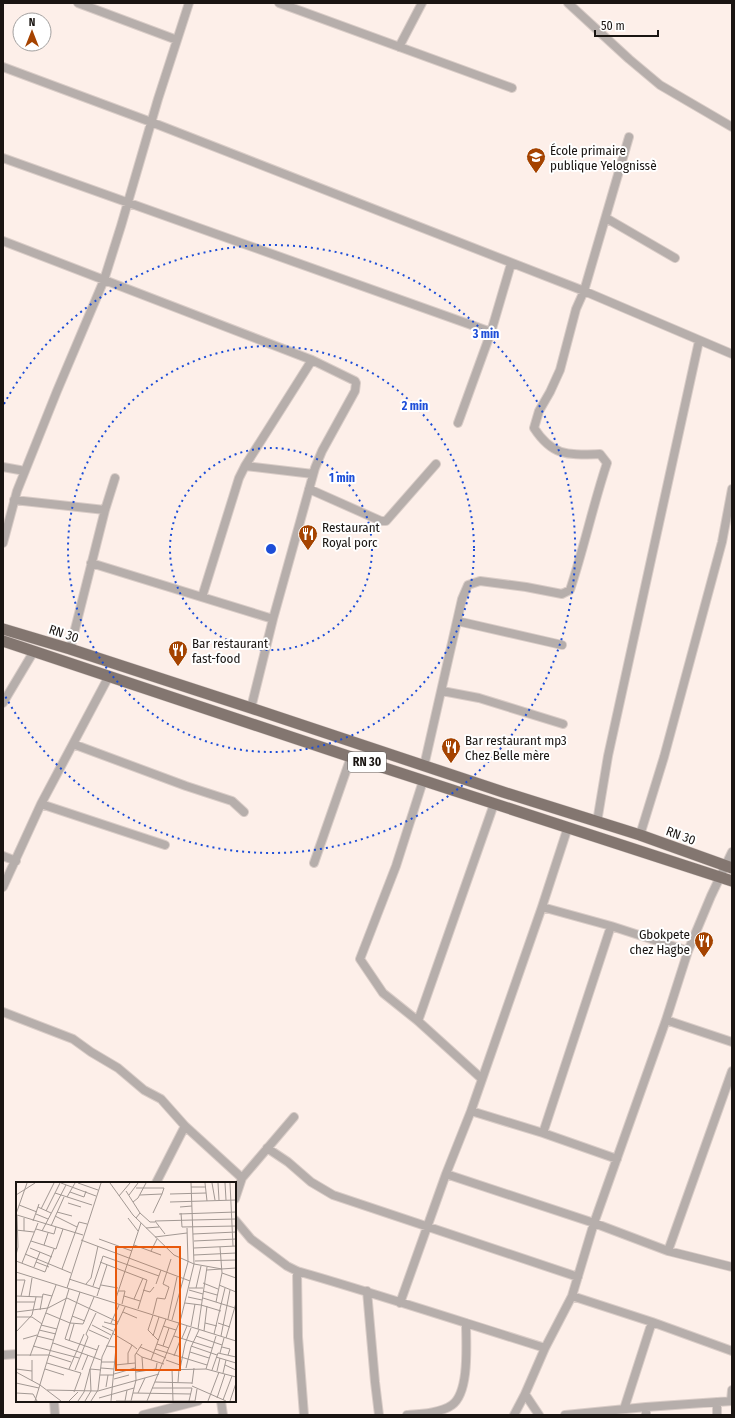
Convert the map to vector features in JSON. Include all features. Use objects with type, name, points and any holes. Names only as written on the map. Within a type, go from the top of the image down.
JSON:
[{"type":"main road","name":"RN 30","points":[[3,629],[70,649],[424,766],[640,835],[729,867]]},
{"type":"main road","name":"RN 30","points":[[3,641],[350,757],[732,881]]},
{"type":"street","points":[[78,3],[177,40]]},
{"type":"street","points":[[3,542],[14,500],[25,471],[104,280],[151,122],[189,3]]},
{"type":"street","points":[[279,3],[512,88]]},
{"type":"street","points":[[399,46],[422,3]]},
{"type":"street","points":[[568,3],[619,50],[660,84],[732,127]]},
{"type":"street","points":[[3,67],[151,122],[511,264],[584,291],[732,354]]},
{"type":"street","points":[[424,766],[462,599],[468,585],[480,581],[526,587],[562,594],[570,590],[598,488],[607,463],[600,454],[568,455],[556,451],[542,440],[534,428],[539,411],[560,370],[576,309],[584,291],[629,137]]},
{"type":"street","points":[[3,158],[491,332]]},
{"type":"street","points":[[606,218],[675,258]]},
{"type":"street","points":[[3,241],[312,360],[355,381],[355,390],[322,451],[313,474],[273,619],[251,708]]},
{"type":"street","points":[[458,423],[491,332],[511,264]]},
{"type":"street","points":[[597,822],[608,756],[699,341]]},
{"type":"street","points":[[202,597],[239,478],[245,466],[312,360]]},
{"type":"street","points":[[309,489],[381,521],[386,521],[436,464]]},
{"type":"street","points":[[245,466],[313,474]]},
{"type":"street","points":[[3,467],[25,471]]},
{"type":"street","points":[[70,649],[91,563],[115,478]]},
{"type":"street","points":[[640,835],[664,757],[722,542],[732,489]]},
{"type":"street","points":[[14,500],[105,510]]},
{"type":"street","points":[[91,563],[273,619]]},
{"type":"street","points":[[457,621],[562,645]]},
{"type":"street","points":[[3,703],[34,651]]},
{"type":"street","points":[[3,887],[16,861],[40,804],[109,676]]},
{"type":"street","points":[[442,691],[479,698],[563,724]]},
{"type":"street","points":[[73,744],[194,789],[232,801],[244,812]]},
{"type":"street","points":[[314,864],[350,757]]},
{"type":"street","points":[[423,781],[396,866],[360,959],[383,993],[418,1021],[482,1079]]},
{"type":"street","points":[[40,804],[165,845]]},
{"type":"street","points":[[418,1021],[494,804]]},
{"type":"street","points":[[400,1303],[446,1174],[471,1111],[542,907],[568,827]]},
{"type":"street","points":[[514,1415],[545,1348],[572,1296],[594,1223],[666,1020],[688,951],[720,878],[729,867],[732,852]]},
{"type":"street","points":[[3,856],[16,861]]},
{"type":"street","points":[[542,907],[611,926],[688,951]]},
{"type":"street","points":[[543,1133],[611,926]]},
{"type":"street","points":[[3,1012],[73,1039],[118,1068],[144,1090],[161,1099],[185,1126],[242,1178]]},
{"type":"street","points":[[666,1020],[732,1042]]},
{"type":"street","points":[[668,1251],[732,1071]]},
{"type":"street","points":[[471,1111],[543,1133],[617,1159]]},
{"type":"street","points":[[236,1196],[242,1178],[294,1117]]},
{"type":"street","points":[[157,1182],[185,1126]]},
{"type":"street","points":[[268,1148],[288,1162],[311,1182],[333,1195],[578,1277]]},
{"type":"street","points":[[446,1174],[594,1223],[668,1251],[732,1267]]},
{"type":"street","points":[[236,1221],[251,1239],[296,1271],[545,1348]]},
{"type":"street","points":[[296,1271],[298,1337],[304,1415]]},
{"type":"street","points":[[367,1292],[379,1415]]},
{"type":"street","points":[[572,1296],[652,1322],[732,1351]]},
{"type":"street","points":[[624,1409],[652,1322]]},
{"type":"street","points":[[407,1415],[428,1414],[453,1404],[456,1400],[463,1383],[466,1369],[466,1323]]},
{"type":"street","points":[[3,1355],[16,1354]]},
{"type":"street","points":[[567,1415],[624,1409],[646,1411],[731,1401],[732,1390]]},
{"type":"street","points":[[525,1394],[539,1415]]},
{"type":"street","points":[[54,1402],[55,1415]]},
{"type":"street","points":[[144,1415],[194,1402]]},
{"type":"street","points":[[221,1402],[223,1415]]},
{"type":"street","points":[[717,1402],[717,1415]]},
{"type":"place","name":"École primaire publique Yelognissè","points":[[536,174]]},
{"type":"place","name":"Restaurant Royal porc","points":[[308,551]]},
{"type":"place","name":"Bar restaurant fast-food","points":[[178,667]]},
{"type":"place","name":"Bar restaurant mp3 Chez Belle mère","points":[[451,764]]},
{"type":"place","name":"Gbokpete chez Hagbe","points":[[704,958]]}]
